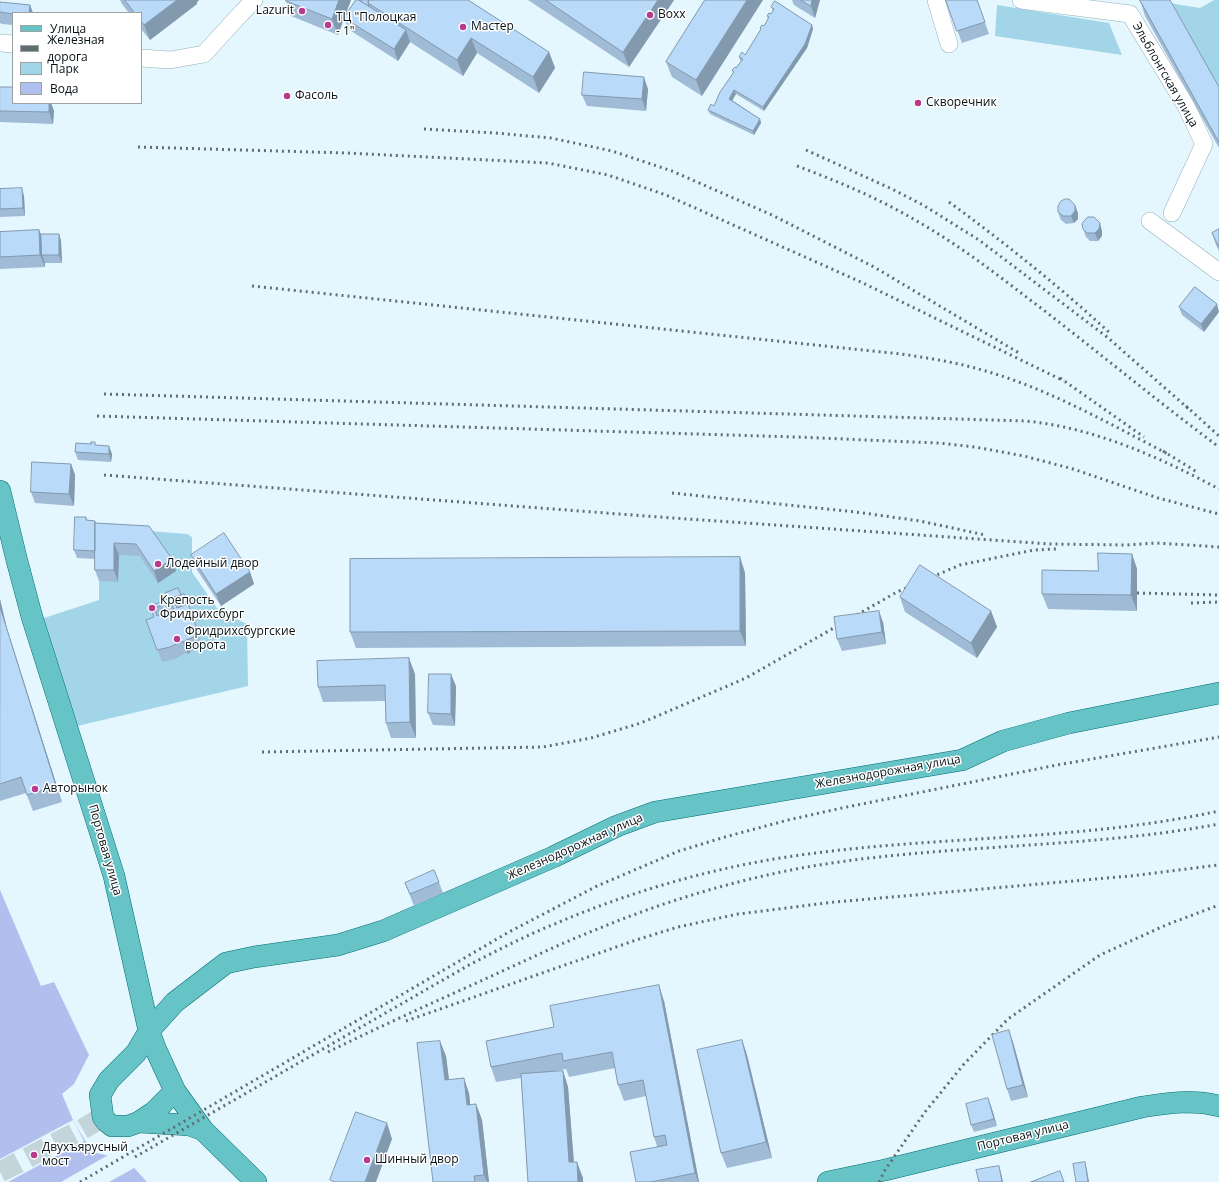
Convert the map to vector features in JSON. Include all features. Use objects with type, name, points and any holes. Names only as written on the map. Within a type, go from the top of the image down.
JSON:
[{"type":"main road","name":"Портовая улица","points":[[0,491],[32,617],[114,876],[149,1031],[156,1050],[175,1091],[203,1130],[256,1182]]},
{"type":"main road","name":"Железнодорожная улица","points":[[175,1091],[154,1112],[139,1122],[128,1126],[112,1126],[103,1117],[100,1095],[109,1080],[136,1053],[149,1031],[175,1002],[226,963],[254,957],[338,945],[383,932],[553,857],[617,826],[655,812],[962,760],[1003,741],[1062,725],[1219,693]]},
{"type":"main road","name":"Портовая улица","points":[[828,1182],[885,1170],[1142,1107],[1175,1102],[1207,1102],[1219,1106]]},
{"type":"main road","name":"Железнодорожная улица","points":[[139,1122],[189,1125],[203,1130]]},
{"type":"street","points":[[142,58],[170,60],[204,54],[254,0]]},
{"type":"street","points":[[936,0],[949,44]]},
{"type":"street","name":"Эльблонгская улица","points":[[1021,0],[1130,14],[1186,106],[1204,144],[1172,214]]},
{"type":"street","points":[[0,43],[12,44]]},
{"type":"street","points":[[1150,220],[1219,272]]},
{"type":"green space","points":[[1214,0],[1219,0],[1219,93],[1169,3],[1200,8]]},
{"type":"green space","points":[[997,5],[1109,23],[1122,55],[995,36]]},
{"type":"green space","points":[[99,527],[187,534],[192,537],[192,572],[219,611],[247,624],[248,686],[73,727],[41,619],[99,600]]},
{"type":"water","points":[[0,890],[41,986],[54,982],[89,1055],[74,1084],[62,1094],[73,1120],[92,1152],[127,1160],[147,1182],[0,1182]]},
{"type":"pier","name":"Двухъярусный мост","points":[[73,1120],[84,1141],[8,1182],[0,1182],[0,1159]]},
{"type":"pier","points":[[110,1154],[128,1158],[136,1167],[109,1182],[61,1182]]},
{"type":"building","points":[[125,0],[177,0],[144,25],[142,22],[142,12],[134,12]]},
{"type":"building","points":[[286,0],[339,0],[332,19]]},
{"type":"building","points":[[356,0],[359,0],[406,30],[394,49],[344,18]]},
{"type":"building","points":[[359,0],[369,0],[369,6]]},
{"type":"building","points":[[369,0],[468,0],[549,52],[533,77],[471,38],[457,60],[368,3]]},
{"type":"building","points":[[546,0],[658,0],[623,52]]},
{"type":"building","points":[[705,0],[747,0],[696,80],[666,62]]},
{"type":"building","points":[[801,0],[812,0],[811,6]]},
{"type":"building","points":[[946,0],[977,0],[985,22],[957,31]]},
{"type":"building","points":[[1140,0],[1170,0],[1219,87],[1219,142]]},
{"type":"building","points":[[775,1],[812,25],[805,44],[763,107],[734,90],[729,99],[760,119],[753,131],[708,110],[711,104],[714,106],[720,92],[734,72],[732,70],[735,67],[736,68],[743,59],[739,57],[742,52],[745,55],[761,29],[760,28],[762,25],[764,26],[769,17],[767,16],[769,13],[771,14],[774,9],[771,7]]},
{"type":"building","points":[[0,2],[30,5],[29,12],[12,12],[12,14],[0,12]]},
{"type":"building","points":[[584,72],[644,77],[642,99],[582,95]]},
{"type":"building","points":[[0,87],[12,87],[12,104],[49,104],[49,112],[0,111]]},
{"type":"building","points":[[22,188],[23,208],[0,209],[0,189]]},
{"type":"building","points":[[1069,199],[1075,205],[1075,211],[1071,216],[1063,216],[1058,212],[1058,206],[1061,201]]},
{"type":"building","points":[[1088,217],[1094,217],[1100,223],[1099,229],[1095,233],[1087,233],[1083,229],[1082,224]]},
{"type":"building","points":[[1219,229],[1219,247],[1212,233]]},
{"type":"building","points":[[39,230],[40,255],[0,257],[0,232]]},
{"type":"building","points":[[41,234],[59,234],[59,255],[42,255]]},
{"type":"building","points":[[1195,287],[1217,304],[1201,324],[1179,307]]},
{"type":"building","points":[[91,442],[95,442],[95,445],[109,446],[109,454],[75,452],[76,443],[91,444]]},
{"type":"building","points":[[32,462],[71,464],[69,494],[31,492]]},
{"type":"building","points":[[75,517],[86,517],[86,520],[95,521],[95,551],[74,550]]},
{"type":"building","points":[[95,523],[149,526],[172,559],[154,571],[136,544],[114,543],[114,570],[95,570]]},
{"type":"building","points":[[224,533],[250,572],[216,594],[191,555]]},
{"type":"building","points":[[1098,553],[1132,554],[1131,595],[1042,594],[1042,570],[1098,571]]},
{"type":"building","points":[[740,557],[740,631],[350,632],[350,559]]},
{"type":"building","points":[[920,565],[991,611],[971,643],[900,597]]},
{"type":"building","points":[[178,588],[181,595],[169,599],[166,593]]},
{"type":"building","name":"Фридрихсбургские ворота","points":[[184,594],[185,596],[174,600],[177,608],[188,604],[199,635],[170,647],[157,650],[146,620],[154,617],[150,606],[161,602],[162,605],[154,608],[157,616],[173,609],[174,610],[171,602],[165,604],[164,601]]},
{"type":"building","points":[[0,607],[56,786],[27,795],[21,777],[0,784]]},
{"type":"building","points":[[879,611],[882,632],[837,639],[834,617]]},
{"type":"building","points":[[409,658],[410,722],[386,723],[385,685],[318,687],[317,661]]},
{"type":"building","points":[[429,674],[451,674],[451,714],[428,713]]},
{"type":"building","points":[[434,870],[439,882],[410,894],[405,883]]},
{"type":"building","points":[[659,985],[695,1173],[651,1182],[636,1182],[630,1152],[667,1145],[665,1135],[654,1137],[643,1080],[618,1085],[612,1052],[563,1061],[562,1053],[491,1067],[486,1041],[554,1027],[550,1006]]},
{"type":"building","points":[[1009,1030],[1023,1085],[1007,1089],[992,1035]]},
{"type":"building","points":[[742,1040],[766,1142],[721,1153],[697,1050]]},
{"type":"building","points":[[440,1041],[445,1080],[464,1078],[467,1105],[476,1104],[484,1175],[474,1176],[475,1182],[433,1182],[417,1043]]},
{"type":"building","points":[[563,1071],[569,1162],[577,1162],[578,1182],[528,1182],[521,1074]]},
{"type":"building","points":[[988,1098],[994,1119],[971,1125],[966,1104]]},
{"type":"building","points":[[356,1112],[387,1123],[365,1182],[335,1182],[330,1180]]},
{"type":"building","points":[[1085,1162],[1088,1182],[1076,1182],[1073,1164]]},
{"type":"building","points":[[999,1166],[1002,1182],[979,1182],[976,1170]]},
{"type":"building","points":[[1060,1171],[1064,1182],[1031,1182]]},
{"type":"tunnel","points":[[0,1172],[103,1117]]},
{"type":"railway","points":[[424,129],[551,138],[612,151],[672,171],[772,215],[874,267],[1019,353]]},
{"type":"railway","points":[[138,147],[347,153],[548,163],[608,175],[666,195],[863,283],[1064,381]]},
{"type":"railway","points":[[806,150],[892,189],[923,205],[979,240],[1107,337],[1190,410]]},
{"type":"railway","points":[[797,166],[887,204],[929,228],[958,247],[999,276],[1219,447]]},
{"type":"railway","points":[[949,202],[1032,266],[1111,334]]},
{"type":"railway","points":[[252,286],[901,354],[942,360],[982,370],[1030,386],[1077,407],[1168,454]]},
{"type":"railway","points":[[1060,378],[1144,437]]},
{"type":"railway","points":[[104,394],[1026,421],[1077,430],[1102,437],[1150,455],[1219,489]]},
{"type":"railway","points":[[1186,406],[1219,436]]},
{"type":"railway","points":[[97,416],[796,437],[939,443],[975,447],[1024,456],[1073,469],[1158,498],[1219,514]]},
{"type":"railway","points":[[1163,451],[1197,472]]},
{"type":"railway","points":[[104,475],[659,517],[1050,544],[1126,545],[1157,543],[1219,547]]},
{"type":"railway","points":[[672,493],[856,512],[920,521],[985,535]]},
{"type":"railway","points":[[262,752],[543,747],[591,738],[641,723],[746,678],[897,592],[960,565],[1034,550],[1056,549]]},
{"type":"railway","points":[[1137,593],[1219,595]]},
{"type":"railway","points":[[1191,603],[1219,602]]},
{"type":"railway","points":[[80,1182],[509,932],[597,886],[679,851],[788,820],[842,808],[1057,765],[1219,737]]},
{"type":"railway","points":[[135,1157],[469,965],[546,928],[613,901],[641,892],[728,868],[787,857],[895,845],[1112,828],[1166,821],[1219,811]]},
{"type":"railway","points":[[328,1052],[425,1006],[585,934],[672,901],[746,880],[796,869],[849,861],[955,850],[1114,838],[1219,824]]},
{"type":"railway","points":[[406,1021],[636,940],[678,927],[738,914],[835,902],[1130,876],[1219,865]]},
{"type":"railway","points":[[879,1182],[885,1170],[925,1112],[964,1064],[1008,1019],[1100,955],[1166,925],[1219,905]]},
{"type":"place","name":"Lazurit","points":[[302,11]]},
{"type":"place","name":"Boxx","points":[[650,15]]},
{"type":"place","name":"ТЦ \"Полоцкая - 1\"","points":[[328,25]]},
{"type":"place","name":"Мастер","points":[[463,27]]},
{"type":"place","name":"Фасоль","points":[[287,96]]},
{"type":"place","name":"Скворечник","points":[[918,103]]},
{"type":"place","name":"Лодейный двор","points":[[158,564]]},
{"type":"place","name":"Крепость Фридрихсбург","points":[[152,608]]},
{"type":"place","name":"Фридрихсбургские ворота","points":[[177,639]]},
{"type":"place","name":"Авторынок","points":[[35,789]]},
{"type":"place","name":"Двухъярусный мост","points":[[34,1155]]},
{"type":"place","name":"Шинный двор","points":[[367,1160]]}]
